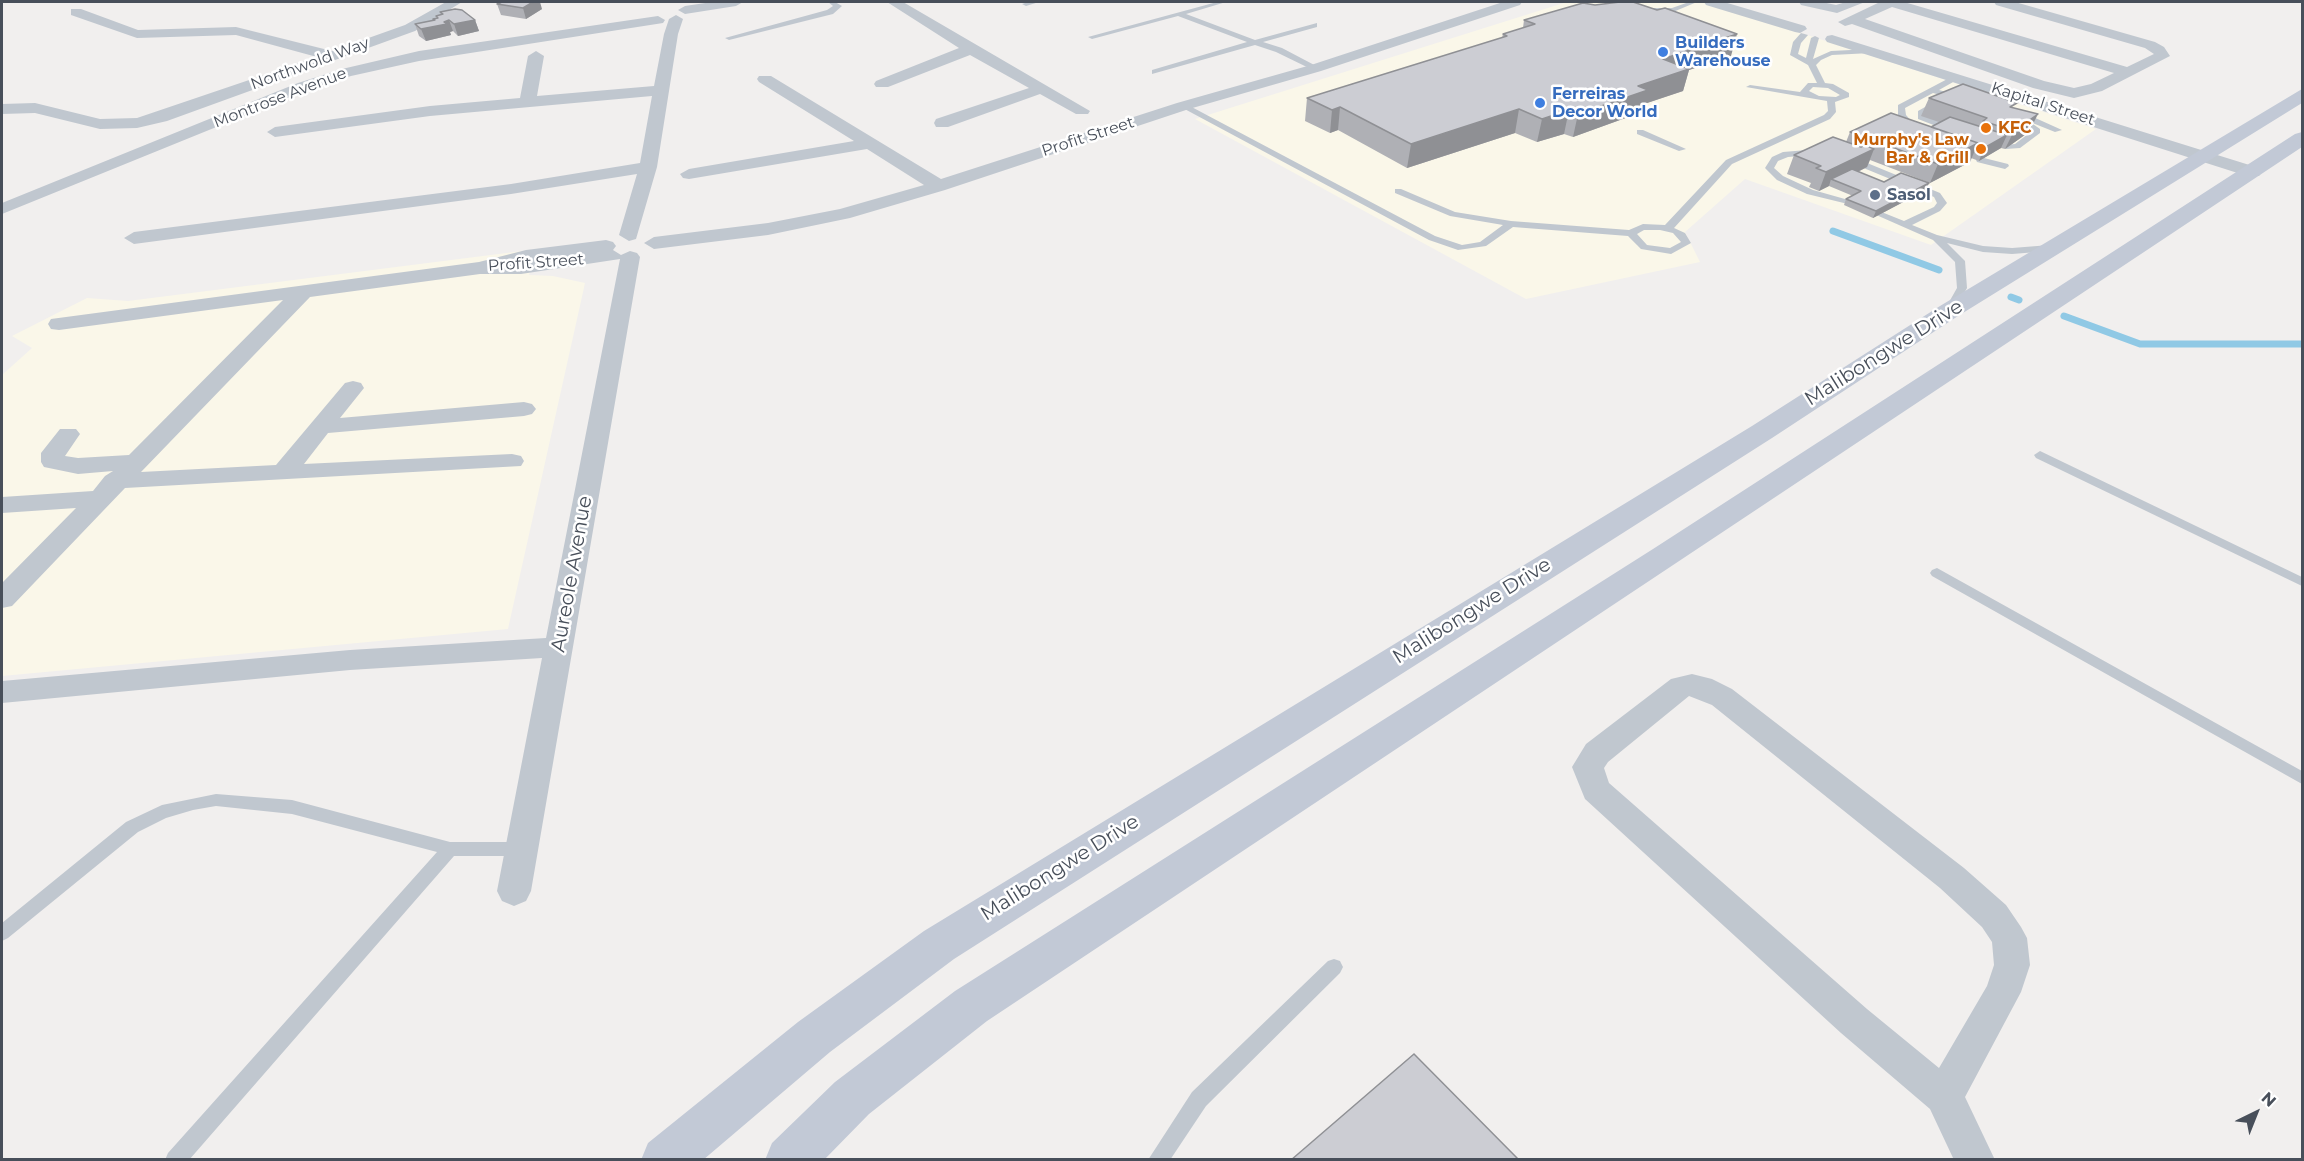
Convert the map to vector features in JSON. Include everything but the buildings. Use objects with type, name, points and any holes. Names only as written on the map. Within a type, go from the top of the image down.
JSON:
[{"type":"main road","name":"Malibongwe Drive","points":[[665,1160],[814,1037],[939,945],[1762,432],[1949,310],[1974,298],[2302,95]]},
{"type":"main road","points":[[789,1160],[852,1098],[971,1006],[2302,138]]},
{"type":"street","name":"Northwold Way","points":[[2,109],[35,108],[100,124],[137,123],[161,117],[410,28],[455,2]]},
{"type":"street","name":"Montrose Avenue","points":[[2,209],[304,86],[347,72],[419,56],[673,16],[735,2]]},
{"type":"street","points":[[894,2],[971,50],[1082,111]]},
{"type":"street","name":"Profit Street","points":[[59,324],[480,268],[521,268],[620,248],[644,235],[654,243],[778,227],[843,214],[939,186],[1183,106],[1316,68],[1515,2]]},
{"type":"street","points":[[1712,2],[1806,34],[1831,34],[1850,20],[1891,2],[2126,72]]},
{"type":"street","points":[[1806,2],[1837,9],[1858,2]]},
{"type":"street","points":[[1850,20],[2062,91],[2087,91],[2162,54],[2150,45],[2001,2]]},
{"type":"street","points":[[76,12],[137,34],[236,31],[333,56]]},
{"type":"street","name":"Aureole Avenue","points":[[514,891],[559,647],[620,248],[648,167],[673,16]]},
{"type":"street","name":"Kapital Street","points":[[1831,34],[1873,51],[2253,172]]},
{"type":"street","points":[[882,84],[971,50]]},
{"type":"street","points":[[528,100],[536,56]]},
{"type":"street","points":[[765,79],[939,186]]},
{"type":"street","points":[[942,123],[1040,89]]},
{"type":"street","points":[[275,132],[353,120],[528,100],[661,90]]},
{"type":"street","points":[[689,174],[869,144]]},
{"type":"street","points":[[134,238],[511,189],[648,167]]},
{"type":"street","points":[[2,599],[302,292]]},
{"type":"street","points":[[284,472],[353,388]]},
{"type":"street","points":[[321,427],[524,409]]},
{"type":"street","points":[[68,434],[52,453],[53,462],[78,466],[134,462]]},
{"type":"street","points":[[2,505],[106,490],[284,472],[512,461]]},
{"type":"street","points":[[2,692],[350,660],[559,647]]},
{"type":"street","points":[[1944,1096],[2003,992],[2012,965],[2009,938],[1994,916],[1952,878],[1759,726],[1722,697],[1702,687],[1692,685],[1681,687],[1597,753],[1588,767],[1596,790],[1854,1021],[1944,1096],[1975,1160]]},
{"type":"lane","points":[[729,38],[830,12],[838,6],[831,2]]},
{"type":"lane","points":[[1026,4],[1036,2]]},
{"type":"lane","points":[[1092,37],[1223,2]]},
{"type":"lane","points":[[1645,10],[1673,10],[1694,2]]},
{"type":"lane","points":[[1179,14],[1316,68]]},
{"type":"lane","points":[[1155,72],[1314,25]]},
{"type":"lane","points":[[1806,34],[1797,42],[1794,55],[1812,65]]},
{"type":"lane","points":[[1806,34],[1812,65],[1822,85]]},
{"type":"lane","points":[[1812,65],[1818,58],[1832,53],[1873,51]]},
{"type":"lane","points":[[1925,139],[1900,110],[1901,107],[1958,78]]},
{"type":"lane","points":[[1750,87],[1831,100],[1842,99],[1846,95],[1837,88],[1822,85],[1803,88],[1810,96]]},
{"type":"lane","points":[[1934,91],[1967,99]]},
{"type":"lane","points":[[1951,96],[1924,111],[1921,117],[1967,134]]},
{"type":"lane","points":[[1668,228],[1729,162],[1827,117],[1832,112],[1831,100]]},
{"type":"lane","points":[[1183,106],[1447,244],[1461,248],[1483,244],[1511,224]]},
{"type":"lane","points":[[2009,147],[2017,146],[2037,131],[2031,123],[2011,113],[2058,130]]},
{"type":"lane","points":[[1640,132],[1682,149]]},
{"type":"lane","points":[[1828,153],[1809,151],[1786,154],[1775,159],[1769,168],[1780,178],[1810,192],[1849,203]]},
{"type":"lane","points":[[1840,156],[1937,195],[1942,204],[1937,209],[1906,224]]},
{"type":"lane","points":[[1980,160],[2005,166]]},
{"type":"lane","points":[[1398,191],[1453,214],[1511,224],[1582,231],[1633,233],[1643,227],[1668,228],[1682,235],[1686,243],[1683,247],[1671,251],[1653,250],[1638,243],[1633,233]]},
{"type":"lane","points":[[1879,214],[1934,237],[1990,249],[2035,250],[2053,247]]},
{"type":"lane","points":[[1934,237],[1960,261],[1962,267],[1962,288],[1949,310]]},
{"type":"lane","points":[[2040,455],[2302,582]]},
{"type":"lane","points":[[1937,573],[2302,778]]},
{"type":"lane","points":[[2,933],[132,826],[162,812],[216,800],[292,807],[450,849],[520,849]]},
{"type":"lane","points":[[175,1160],[450,849]]},
{"type":"lane","points":[[1158,1160],[1199,1100],[1334,967]]},
{"type":"shaded area","points":[[1567,2],[1706,2],[2096,129],[1931,245],[1745,179],[1685,232],[1700,262],[1526,299],[1195,119]]},
{"type":"shaded area","points":[[538,249],[529,275],[553,276],[585,283],[508,629],[2,676],[2,375],[32,348],[12,336],[87,298],[128,301]]},
{"type":"waterway","points":[[1833,231],[1939,270]]},
{"type":"waterway","points":[[2011,297],[2019,300]]},
{"type":"waterway","points":[[2064,316],[2140,344],[2302,344]]},
{"type":"place","name":"Builders Warehouse","points":[[1663,52]]},
{"type":"place","name":"Ferreiras Decor World","points":[[1540,103]]},
{"type":"place","name":"KFC","points":[[1986,128]]},
{"type":"place","name":"Murphy's Law Bar & Grill","points":[[1981,149]]},
{"type":"place","name":"Sasol","points":[[1875,195]]}]
